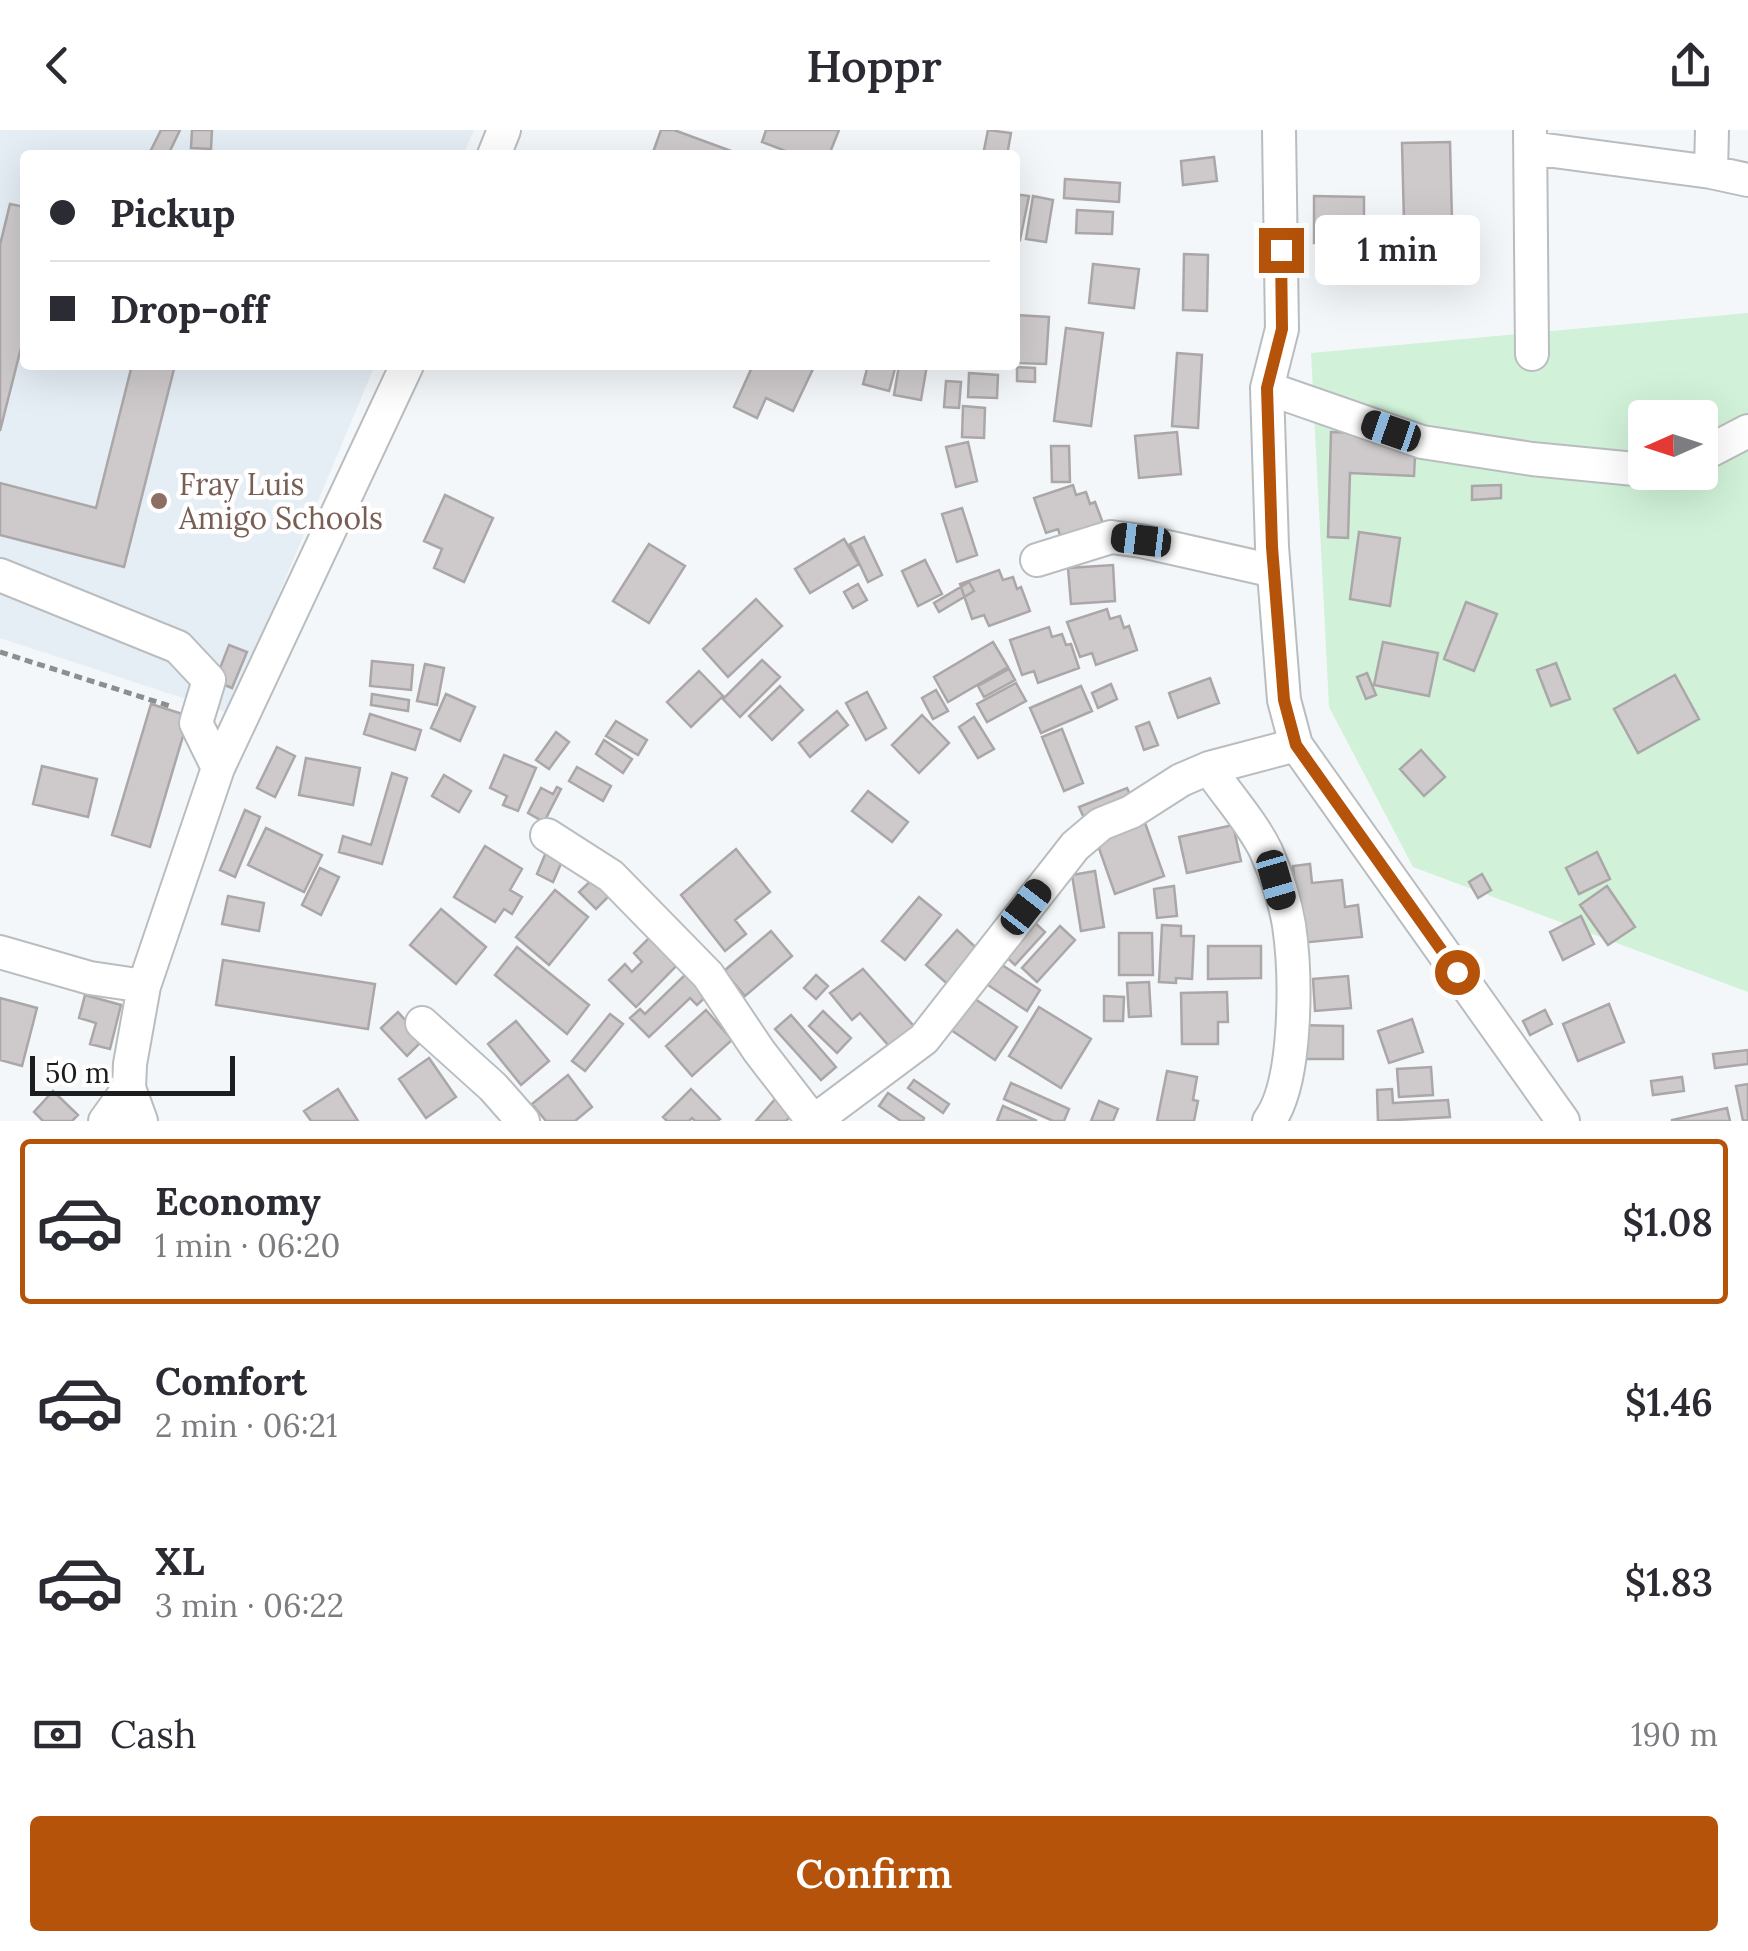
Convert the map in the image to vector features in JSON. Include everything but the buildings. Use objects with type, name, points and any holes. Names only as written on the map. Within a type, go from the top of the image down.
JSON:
[{"type":"street","points":[[1264,130],[1267,312],[1282,329]]},
{"type":"street","points":[[1279,130],[1282,329],[1267,388],[1284,700],[1296,745],[1564,1121]]},
{"type":"street","points":[[1711,172],[1712,130]]},
{"type":"street","points":[[1532,354],[1530,139],[1748,180]]},
{"type":"street","points":[[141,1121],[130,1088],[130,1064],[144,986],[218,768],[405,370]]},
{"type":"street","points":[[1267,388],[1422,442],[1628,468]]},
{"type":"street","points":[[1718,447],[1748,431]]},
{"type":"street","points":[[1037,560],[1110,537],[1141,540],[1274,571]]},
{"type":"street","points":[[0,575],[178,647],[209,680],[196,723],[218,768]]},
{"type":"street","points":[[547,835],[611,876],[708,975],[759,1051],[814,1121],[924,1039],[1074,846],[1101,824],[1132,812],[1181,780],[1209,768],[1296,745]]},
{"type":"street","points":[[1209,768],[1264,848],[1288,922],[1289,1074],[1278,1109],[1269,1121]]},
{"type":"street","points":[[0,952],[90,978],[144,986]]},
{"type":"street","points":[[422,1024],[493,1087],[523,1121]]},
{"type":"street","points":[[105,1121],[130,1088]]},
{"type":"path","points":[[0,652],[198,715]]},
{"type":"shaded area","name":"Fray Luis Amigo Schools","points":[[0,130],[474,130],[465,150],[20,150],[20,370],[373,370],[229,713],[0,638]]},
{"type":"green space","points":[[1748,313],[1748,992],[1413,867],[1329,707],[1311,353]]},
{"type":"place","name":"Fray Luis Amigo Schools","points":[[159,501]]},
{"type":"route","points":[[1281,250],[1282,329],[1267,388],[1272,547],[1284,700],[1296,745],[1457,972]]}]
